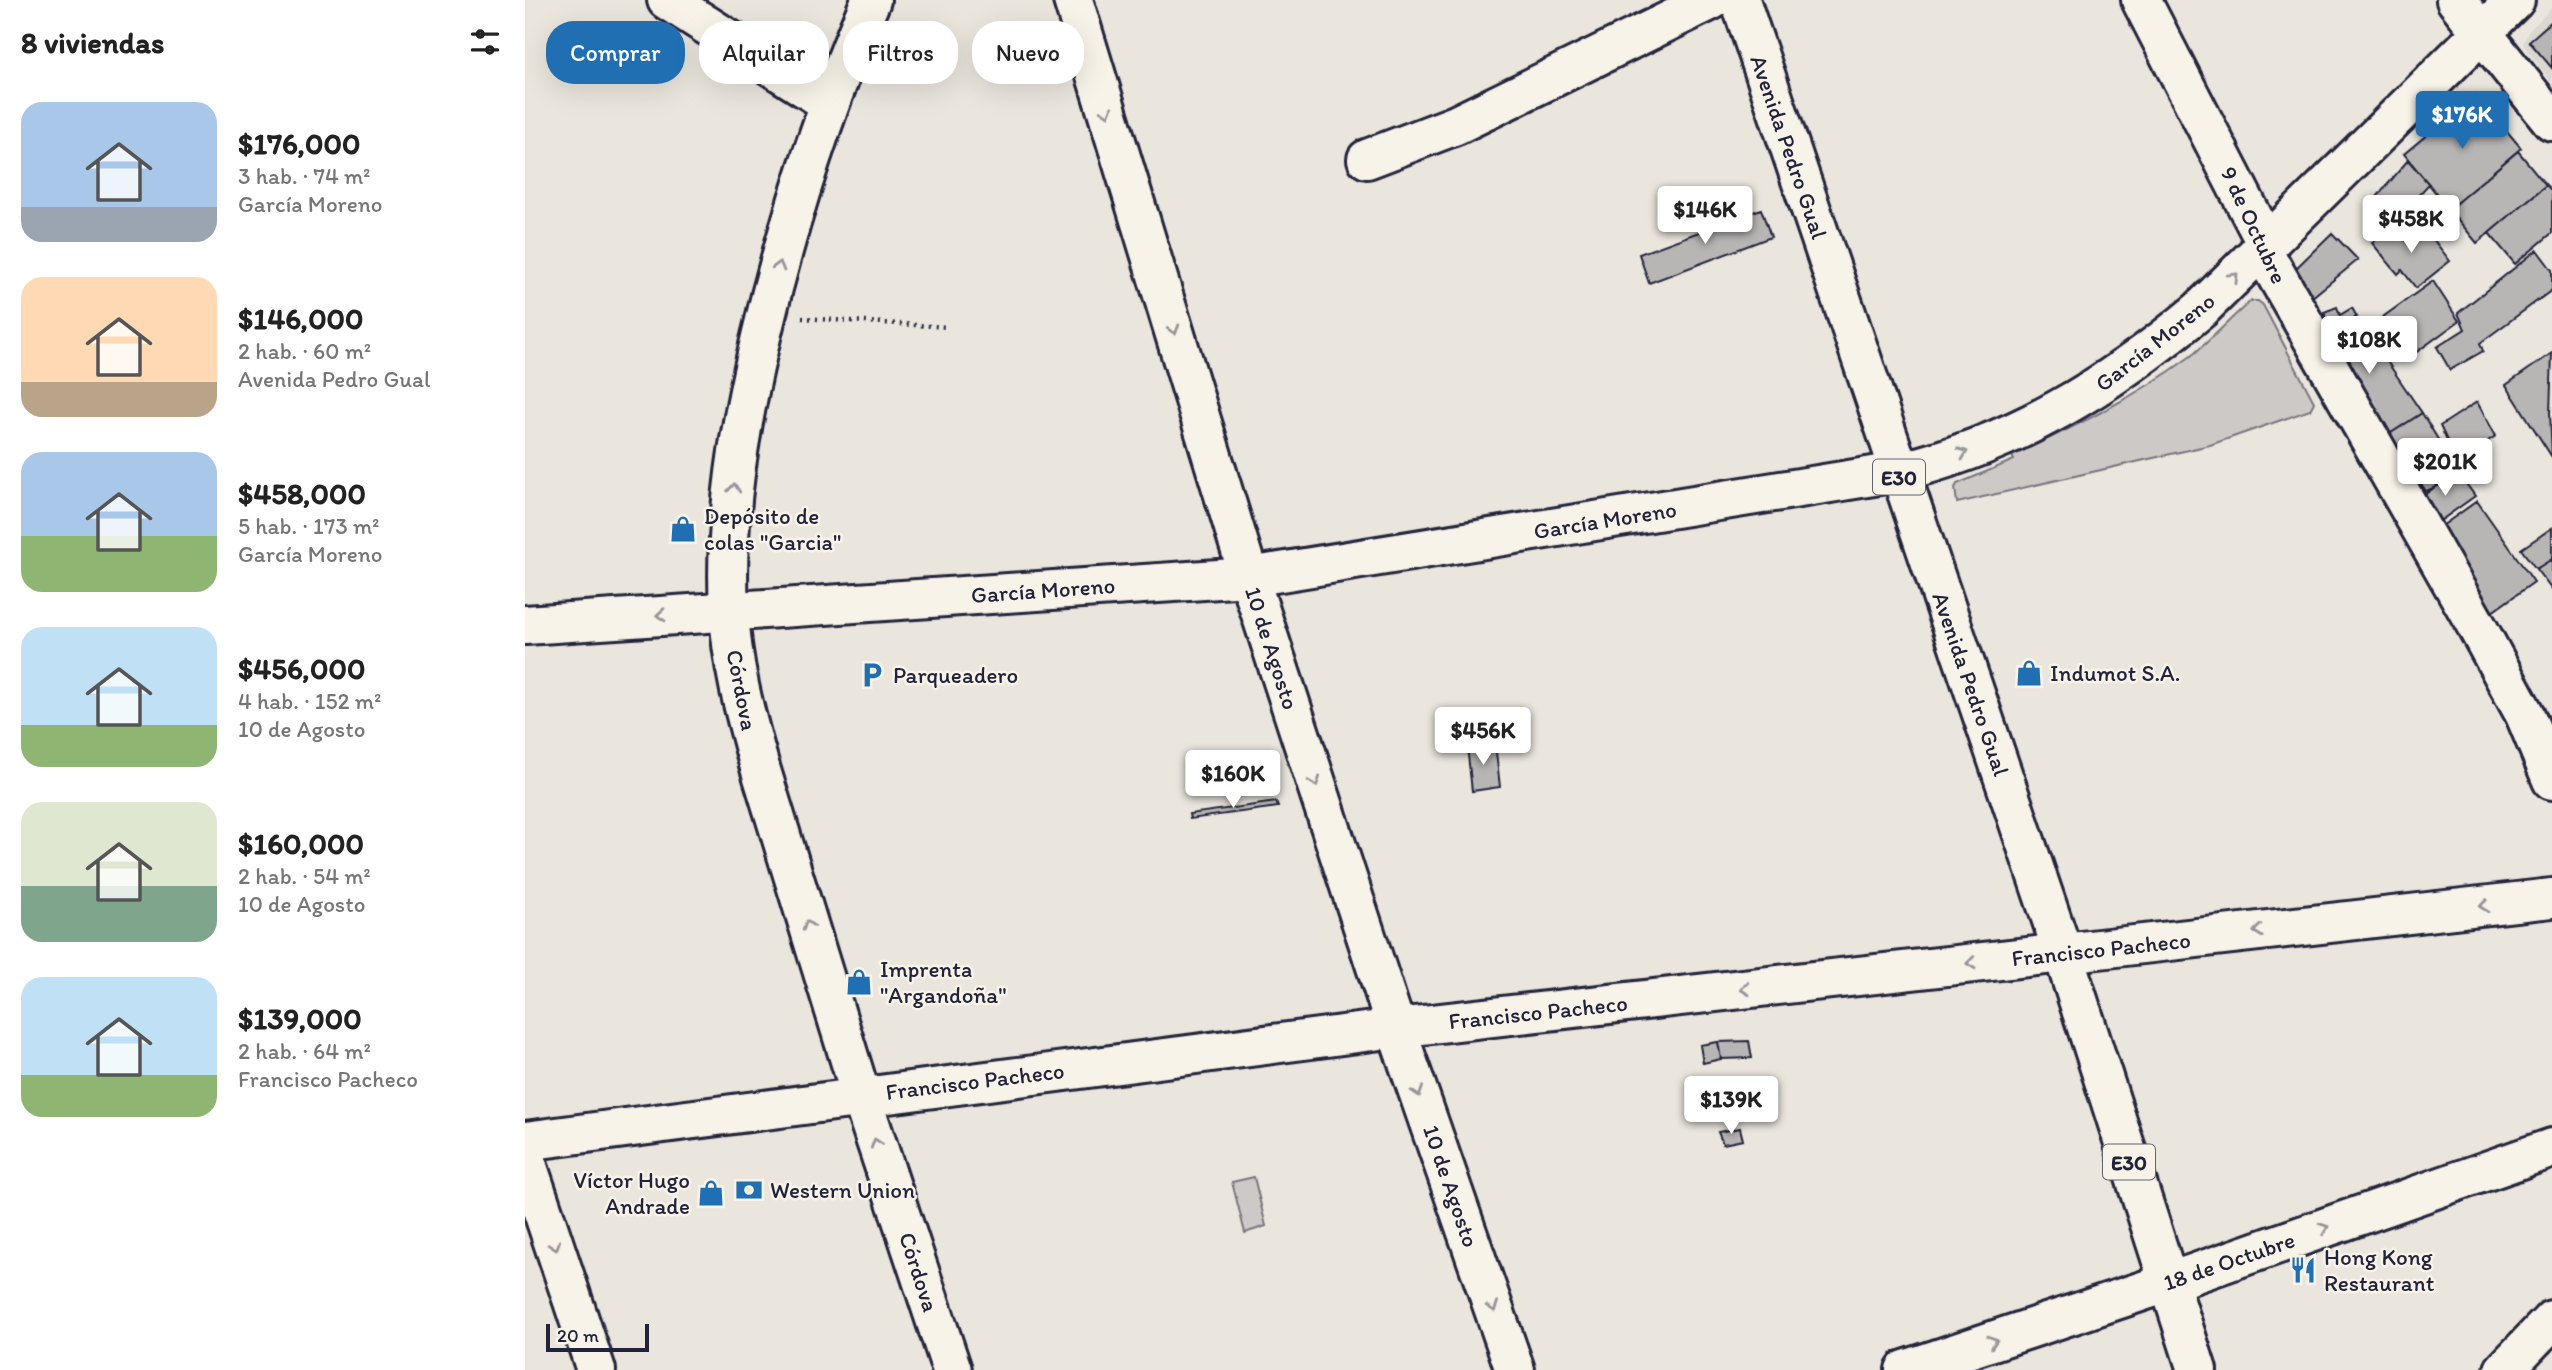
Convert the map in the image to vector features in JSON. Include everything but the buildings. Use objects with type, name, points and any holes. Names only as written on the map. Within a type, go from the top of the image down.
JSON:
[{"type":"main road","points":[[667,0],[829,103]]},
{"type":"main road","name":"Córdova","points":[[871,0],[829,103],[794,211],[766,316],[746,405],[735,471],[729,610],[745,718],[861,1096],[952,1370]]},
{"type":"main road","name":"10 de Agosto","points":[[1073,0],[1249,577],[1396,1028],[1515,1370]]},
{"type":"main road","points":[[1367,159],[1457,125],[1712,0]]},
{"type":"main road","name":"Avenida Pedro Gual","points":[[1740,0],[2063,953],[2197,1370]]},
{"type":"main road","name":"9 de Octubre","points":[[2141,0],[2265,247],[2525,715],[2552,780]]},
{"type":"main road","points":[[2456,0],[2552,121]]},
{"type":"main road","name":"García Moreno","points":[[525,625],[1249,577],[1898,472],[1950,458],[2039,421],[2088,394],[2150,351],[2200,310],[2515,0]]},
{"type":"main road","name":"Francisco Pacheco","points":[[525,1141],[1396,1028],[2552,898]]},
{"type":"main road","name":"18 de Octubre","points":[[1905,1370],[2167,1283],[2552,1148]]},
{"type":"main road","points":[[525,1158],[597,1370]]},
{"type":"main road","points":[[2504,1370],[2552,1320]]},
{"type":"path","points":[[766,316],[948,327]]},
{"type":"shaded area","points":[[2552,7],[2552,83],[2523,45],[2528,32]]},
{"type":"shaded area","points":[[2251,301],[2258,301],[2263,305],[2314,402],[2310,410],[2210,445],[1957,503],[1957,484],[2014,460],[2012,456],[2149,385],[2199,349]]},
{"type":"shaded area","points":[[1254,1177],[1266,1226],[1245,1233],[1232,1182]]},
{"type":"place","name":"Depósito de colas \"Garcia\"","points":[[683,529]]},
{"type":"place","name":"Indumot S.A.","points":[[2029,673]]},
{"type":"place","name":"Parqueadero","points":[[872,675]]},
{"type":"place","name":"Imprenta \"Argandoña\"","points":[[859,982]]},
{"type":"place","name":"Western Union","points":[[749,1190]]},
{"type":"place","name":"Víctor Hugo Andrade","points":[[711,1193]]},
{"type":"place","name":"Hong Kong Restaurant","points":[[2303,1270]]}]
